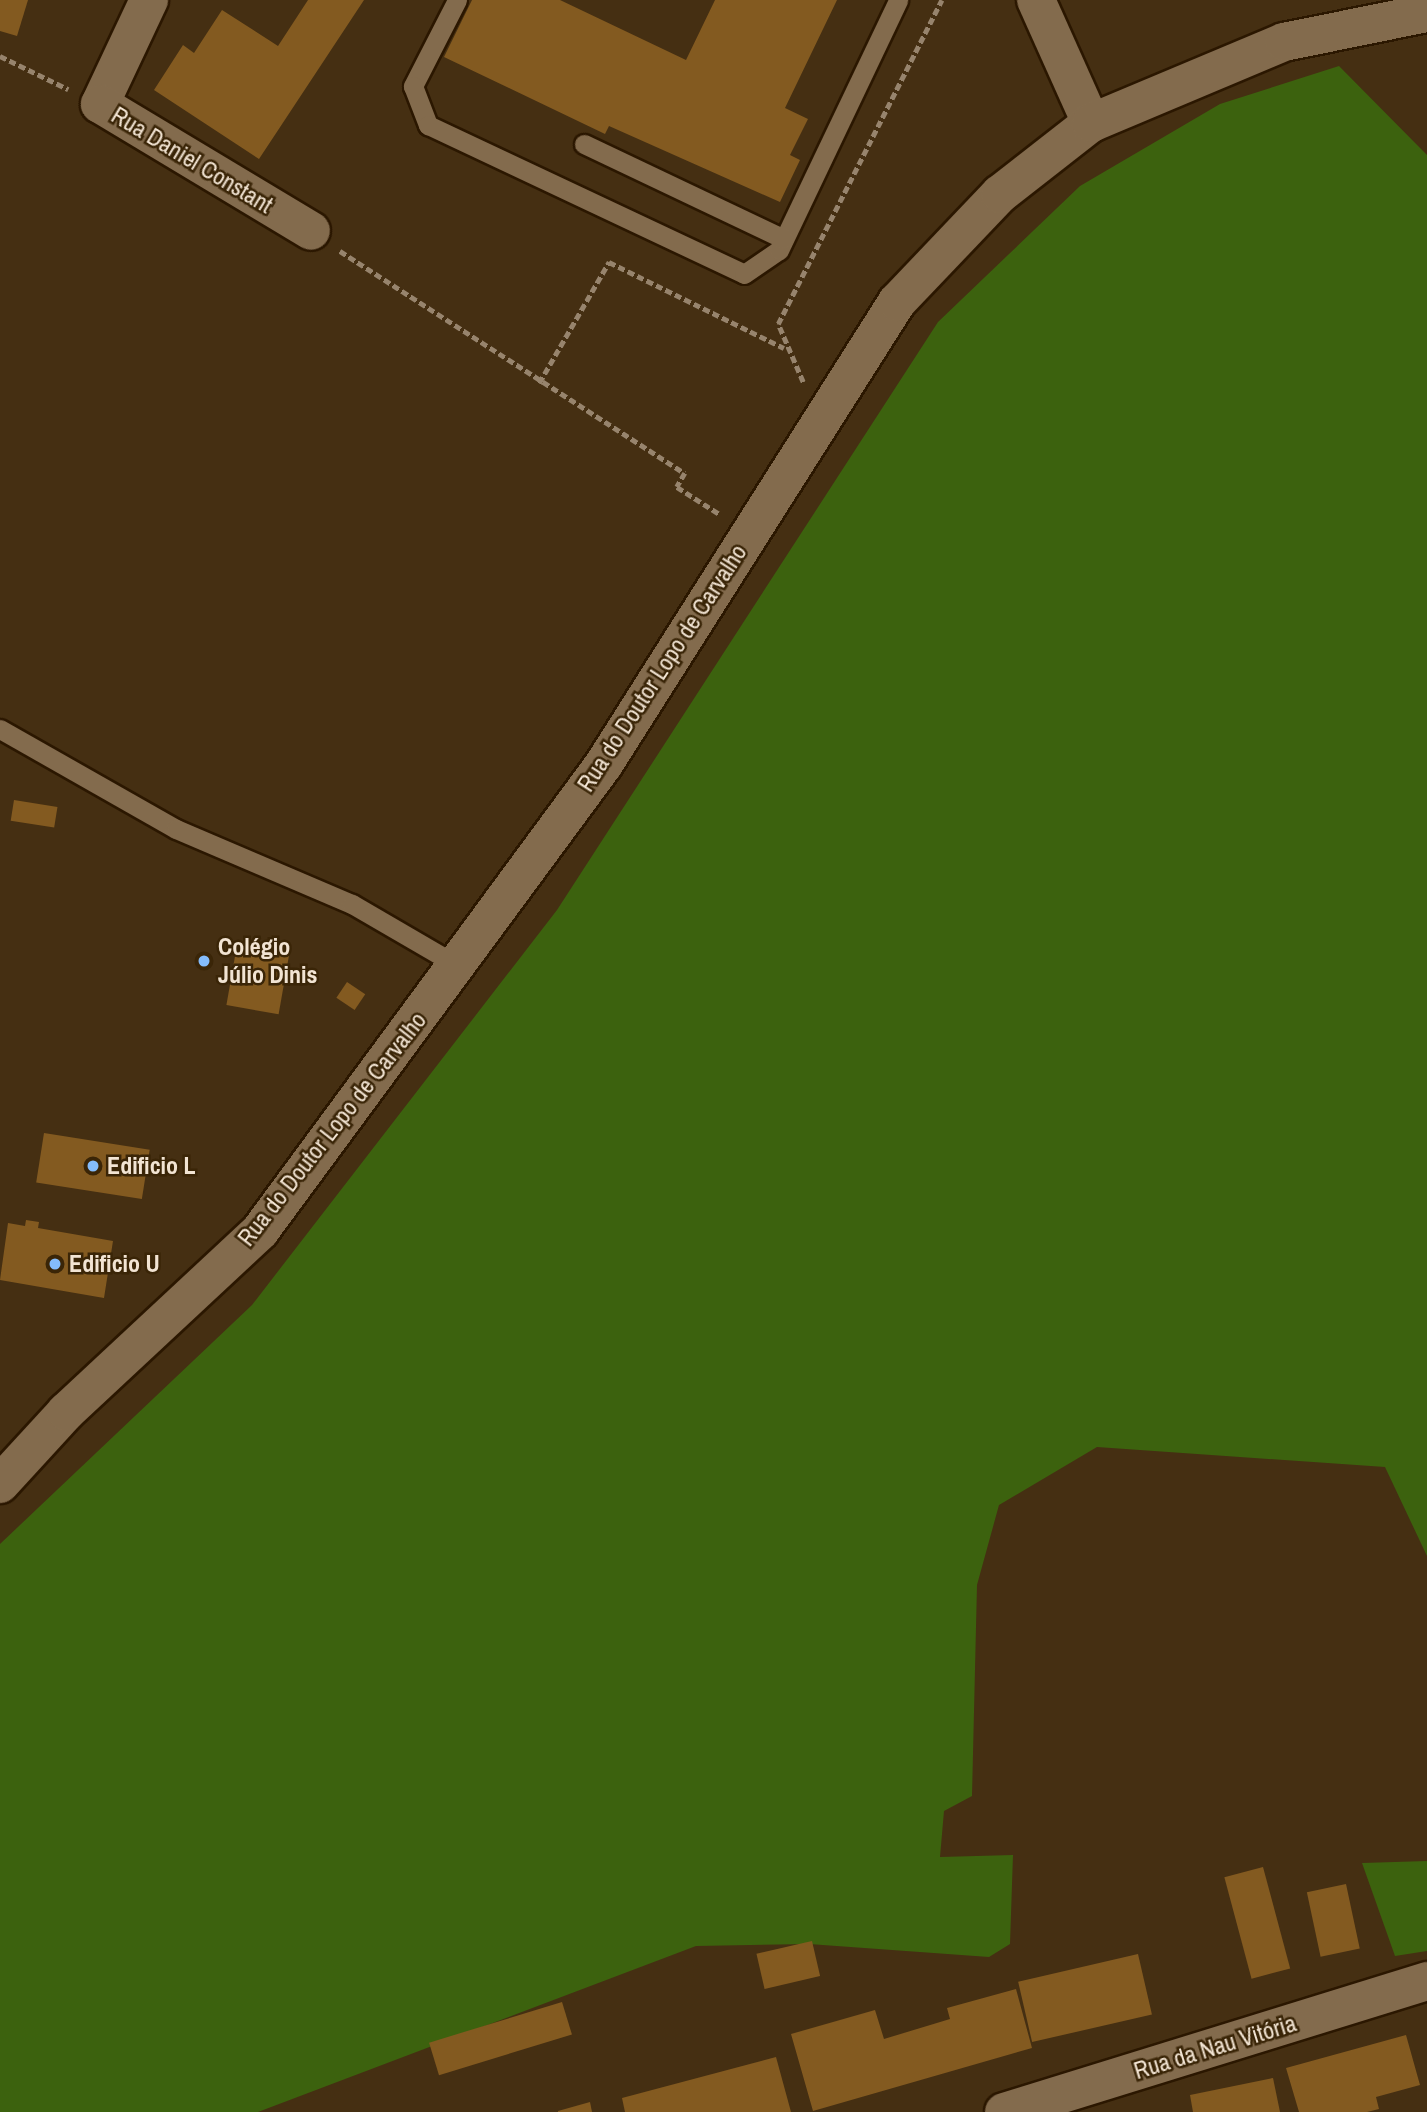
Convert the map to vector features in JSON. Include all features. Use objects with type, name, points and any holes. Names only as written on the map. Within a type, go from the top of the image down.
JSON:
[{"type":"street","name":"Rua Daniel Constant","points":[[149,0],[100,104],[311,231]]},
{"type":"street","points":[[1036,0],[1091,123]]},
{"type":"street","name":"Rua do Doutor Lopo de Carvalho","points":[[0,1484],[66,1412],[260,1231],[604,764],[897,302],[1000,194],[1091,123],[1284,42],[1427,13]]},
{"type":"street","name":"Rua da Nau Vitória","points":[[1004,2112],[1427,1981]]},
{"type":"lane","points":[[457,0],[413,86],[428,125],[744,274],[779,250],[898,0]]},
{"type":"lane","points":[[584,144],[784,239]]},
{"type":"lane","points":[[0,729],[176,829],[352,904],[457,965]]},
{"type":"path","points":[[808,392],[784,348],[778,324],[942,0]]},
{"type":"path","points":[[0,56],[100,104]]},
{"type":"path","points":[[311,231],[539,383],[685,473],[677,487],[732,523]]},
{"type":"path","points":[[539,383],[609,262],[784,348]]},
{"type":"green space","points":[[1339,66],[1427,155],[1427,1556],[1385,1467],[1097,1447],[999,1505],[977,1585],[972,1796],[944,1811],[940,1857],[1013,1855],[1010,1944],[989,1957],[809,1944],[696,1946],[258,2112],[0,2112],[0,1544],[252,1305],[557,910],[938,322],[1080,186],[1220,104]]},
{"type":"green space","points":[[1427,1861],[1427,1951],[1395,1956],[1362,1863]]},
{"type":"building","points":[[0,0],[28,0],[17,36],[0,31]]},
{"type":"building","points":[[308,0],[364,0],[259,159],[154,90],[183,45],[194,53],[222,10],[278,46]]},
{"type":"building","points":[[472,0],[560,0],[686,60],[715,0],[837,0],[785,108],[808,119],[790,155],[800,160],[780,202],[609,126],[605,134],[444,57]]},
{"type":"building","points":[[14,800],[57,807],[54,828],[11,821]]},
{"type":"building","points":[[237,945],[289,954],[279,1014],[226,1005]]},
{"type":"building","points":[[347,982],[365,994],[355,1010],[336,998]]},
{"type":"building","name":"Edificio L","points":[[44,1133],[150,1150],[142,1199],[36,1182]]},
{"type":"building","name":"Edificio U","points":[[26,1220],[39,1222],[38,1228],[113,1241],[104,1298],[0,1280],[8,1223],[25,1226]]},
{"type":"building","points":[[1263,1867],[1290,1968],[1252,1979],[1224,1877]]},
{"type":"building","points":[[1346,1884],[1360,1949],[1321,1957],[1307,1892]]},
{"type":"building","points":[[812,1941],[820,1976],[765,1989],[756,1954]]},
{"type":"building","points":[[1138,1954],[1152,2014],[1032,2042],[1018,1982]]},
{"type":"building","points":[[1016,1989],[1032,2048],[813,2111],[791,2034],[875,2010],[884,2039],[950,2019],[947,2008]]},
{"type":"building","points":[[562,2002],[572,2035],[439,2075],[429,2043]]},
{"type":"building","points":[[1406,2035],[1420,2085],[1376,2097],[1379,2109],[1367,2112],[1299,2112],[1286,2068]]},
{"type":"building","points":[[776,2057],[791,2112],[625,2112],[622,2098]]},
{"type":"building","points":[[1273,2078],[1280,2112],[1193,2112],[1190,2095]]},
{"type":"building","points":[[590,2102],[592,2112],[558,2112],[558,2111]]},
{"type":"place","name":"Colégio Júlio Dinis","points":[[204,961]]},
{"type":"place","name":"Edificio L","points":[[93,1166]]},
{"type":"place","name":"Edificio U","points":[[55,1264]]}]
